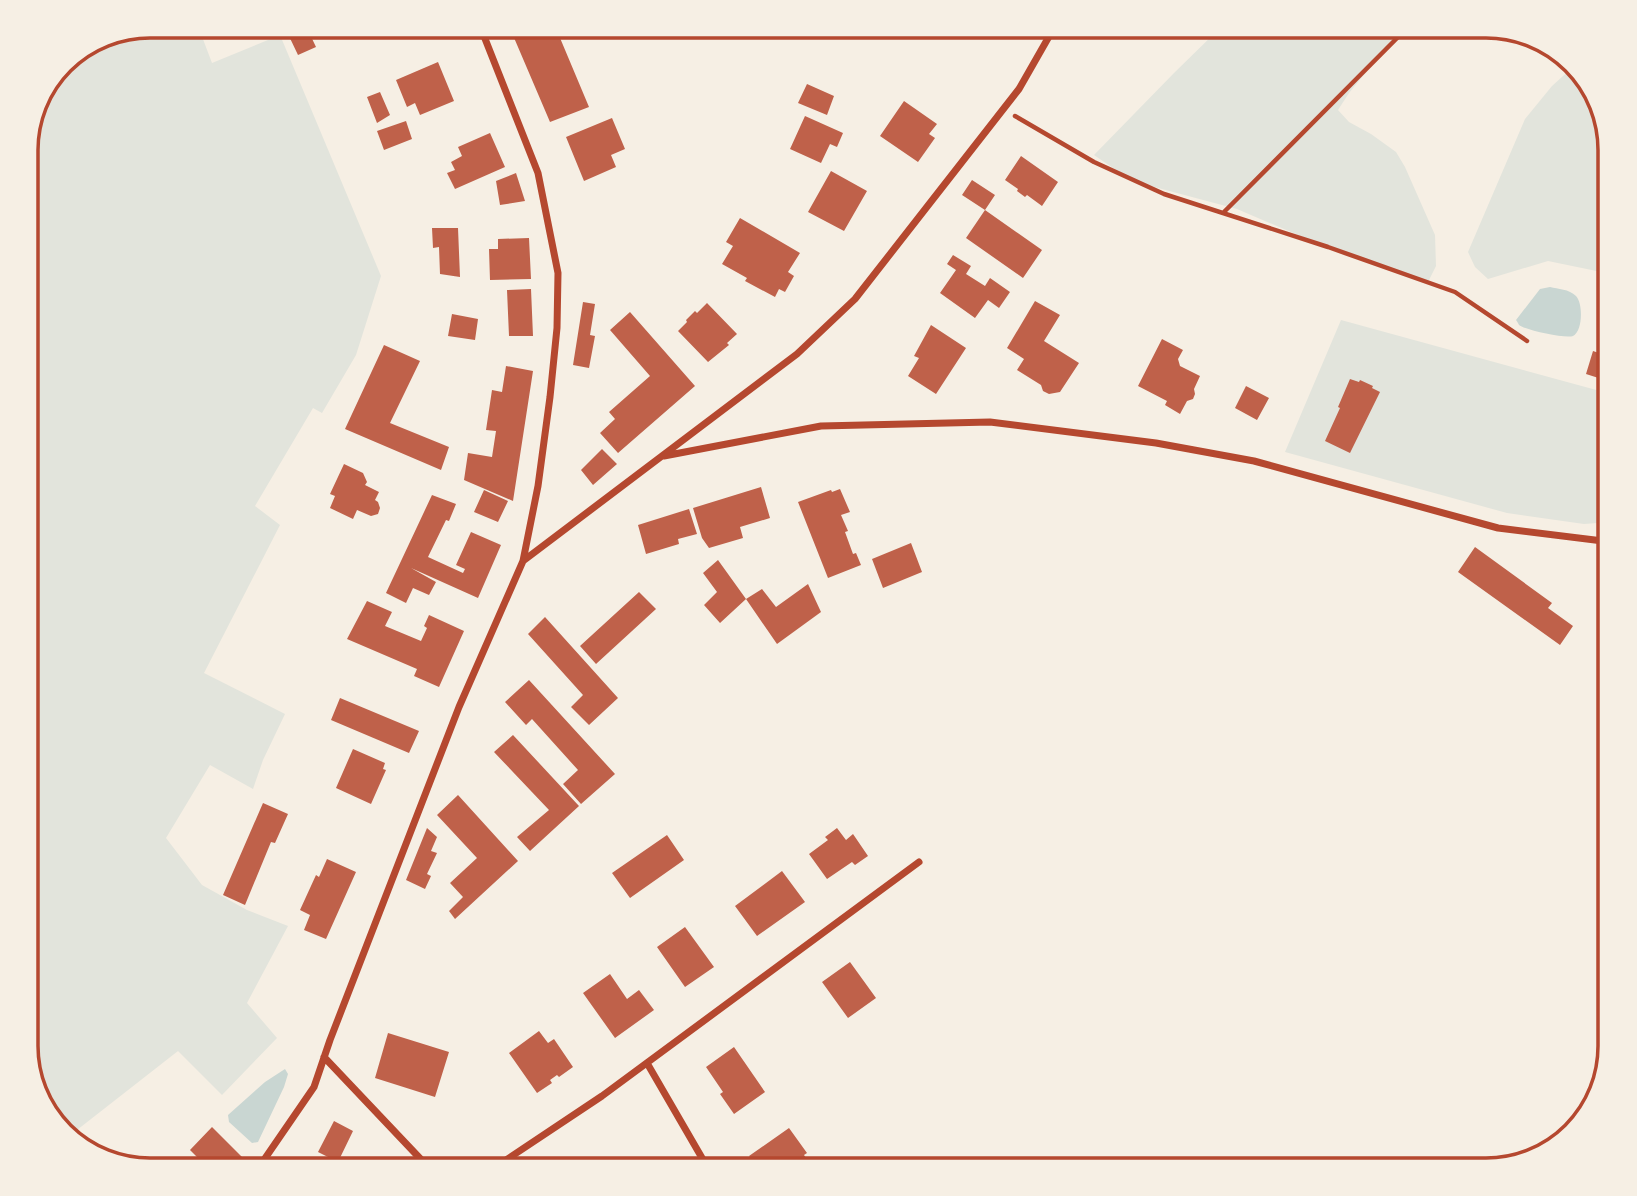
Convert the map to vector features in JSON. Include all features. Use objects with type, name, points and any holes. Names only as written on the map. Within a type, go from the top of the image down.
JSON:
[{"type":"street","points":[[265,1158],[314,1087],[459,706],[523,561],[538,485],[557,328],[558,273],[538,173],[485,38]]},
{"type":"street","points":[[523,561],[797,354],[856,299],[1019,89],[1048,38]]},
{"type":"street","points":[[664,456],[821,426],[990,422],[1168,445],[1254,461],[1498,528],[1598,540]]},
{"type":"street","points":[[509,1158],[602,1096],[919,862]]},
{"type":"street","points":[[324,1056],[420,1158]]},
{"type":"street","points":[[647,1063],[702,1158]]},
{"type":"path","points":[[1223,213],[1397,38]]},
{"type":"path","points":[[1003,109],[1094,162],[1164,194],[1328,247],[1455,292],[1527,341]]},
{"type":"shaded area","points":[[150,38],[203,38],[212,63],[273,38],[281,38],[381,276],[356,355],[322,413],[313,408],[255,506],[280,525],[204,673],[285,714],[263,760],[253,789],[210,765],[166,838],[202,885],[247,910],[288,926],[247,1003],[277,1038],[222,1095],[178,1051],[77,1130],[53,1102],[41,1067],[39,143],[42,121],[62,82],[94,53],[114,44]]},
{"type":"shaded area","points":[[1210,38],[1394,38],[1338,110],[1349,122],[1396,152],[1405,167],[1435,235],[1436,266],[1429,280],[1426,283],[1319,244],[1237,209],[1132,181],[1094,155]]},
{"type":"shaded area","points":[[1567,73],[1580,88],[1593,114],[1598,150],[1598,271],[1548,261],[1488,279],[1475,267],[1468,252],[1525,119]]},
{"type":"shaded area","points":[[1550,287],[1570,292],[1578,300],[1581,310],[1580,323],[1573,336],[1537,331],[1519,325],[1516,320],[1540,289]]},
{"type":"shaded area","points":[[1341,320],[1598,390],[1598,523],[1584,524],[1507,513],[1285,452]]},
{"type":"shaded area","points":[[285,1069],[288,1074],[284,1087],[258,1142],[252,1143],[229,1122],[228,1115],[265,1082]]},
{"type":"building","points":[[290,38],[312,38],[316,47],[298,55]]},
{"type":"building","points":[[514,38],[560,38],[589,107],[550,122]]},
{"type":"building","points":[[438,62],[454,101],[420,115],[415,103],[407,107],[396,80]]},
{"type":"building","points":[[807,84],[834,96],[827,115],[798,103]]},
{"type":"building","points":[[380,92],[390,115],[377,123],[367,97]]},
{"type":"building","points":[[904,101],[937,124],[929,134],[935,138],[918,162],[880,136]]},
{"type":"building","points":[[805,116],[843,133],[837,147],[830,144],[821,163],[790,149]]},
{"type":"building","points":[[612,118],[625,149],[611,155],[616,167],[584,181],[566,137]]},
{"type":"building","points":[[406,121],[412,139],[384,150],[377,131]]},
{"type":"building","points":[[490,133],[505,167],[455,189],[447,173],[455,170],[451,162],[462,156],[458,147]]},
{"type":"building","points":[[1021,156],[1058,182],[1042,206],[1027,195],[1025,197],[1005,180]]},
{"type":"building","points":[[831,171],[867,191],[844,231],[808,212]]},
{"type":"building","points":[[516,173],[525,201],[500,205],[496,181]]},
{"type":"building","points":[[972,180],[995,195],[985,210],[962,195]]},
{"type":"building","points":[[985,210],[1042,250],[1023,278],[966,238]]},
{"type":"building","points":[[740,218],[800,253],[788,272],[794,276],[785,292],[779,289],[775,297],[745,281],[747,278],[722,264],[733,246],[726,242]]},
{"type":"building","points":[[432,228],[458,228],[460,277],[440,274],[439,247],[433,248]]},
{"type":"building","points":[[529,238],[531,279],[490,280],[489,249],[498,249],[498,239]]},
{"type":"building","points":[[953,255],[971,266],[966,274],[985,286],[990,278],[1010,292],[999,308],[988,300],[975,318],[940,293],[956,270],[947,264]]},
{"type":"building","points":[[531,289],[533,336],[509,336],[507,290]]},
{"type":"building","points":[[1035,301],[1060,315],[1044,341],[1079,363],[1060,392],[1049,394],[1043,391],[1041,385],[1017,370],[1024,359],[1007,348]]},
{"type":"building","points":[[583,302],[595,304],[590,335],[595,336],[589,368],[573,365]]},
{"type":"building","points":[[707,303],[737,334],[727,343],[729,345],[708,362],[678,331],[695,311],[697,313]]},
{"type":"building","points":[[630,312],[695,386],[618,453],[600,433],[615,419],[609,412],[650,376],[610,330]]},
{"type":"building","points":[[452,314],[478,319],[475,340],[448,336]]},
{"type":"building","points":[[931,325],[966,348],[936,394],[908,376],[919,358],[914,356]]},
{"type":"building","points":[[1162,339],[1183,350],[1178,359],[1180,366],[1200,376],[1193,399],[1187,401],[1180,414],[1165,405],[1167,401],[1138,386]]},
{"type":"building","points":[[384,345],[420,361],[390,423],[449,447],[441,470],[345,429]]},
{"type":"building","points":[[1593,351],[1598,353],[1598,378],[1586,374]]},
{"type":"building","points":[[506,366],[533,371],[513,501],[464,480],[468,453],[492,457],[496,431],[486,430],[492,390],[502,392]]},
{"type":"building","points":[[1350,379],[1360,380],[1380,392],[1350,453],[1325,441]]},
{"type":"building","points":[[1246,386],[1269,398],[1257,420],[1235,408]]},
{"type":"building","points":[[602,449],[617,464],[593,485],[581,470]]},
{"type":"building","points":[[344,464],[363,473],[367,482],[365,485],[379,492],[375,500],[380,508],[378,514],[371,516],[357,510],[353,519],[330,508],[335,496],[330,494]]},
{"type":"building","points":[[761,487],[770,518],[740,527],[743,538],[709,548],[702,538],[693,508]]},
{"type":"building","points":[[840,489],[850,512],[841,515],[848,531],[845,532],[853,554],[856,553],[861,565],[828,578],[798,502]]},
{"type":"building","points":[[484,490],[508,501],[498,522],[474,512]]},
{"type":"building","points":[[432,495],[456,504],[428,557],[463,573],[465,569],[456,565],[471,532],[501,545],[478,598],[411,568],[436,582],[429,595],[413,588],[406,603],[386,593]]},
{"type":"building","points":[[689,509],[697,534],[678,539],[679,544],[646,554],[638,525]]},
{"type":"building","points":[[911,543],[922,572],[883,588],[872,559]]},
{"type":"building","points":[[1475,547],[1552,603],[1548,608],[1573,626],[1560,645],[1458,572]]},
{"type":"building","points":[[718,560],[746,599],[720,623],[704,605],[717,592],[703,573]]},
{"type":"building","points":[[808,584],[821,612],[777,644],[746,599],[762,589],[776,607]]},
{"type":"building","points":[[639,592],[656,609],[596,664],[580,646]]},
{"type":"building","points":[[367,601],[392,612],[385,626],[421,641],[429,615],[464,631],[439,687],[414,676],[417,669],[347,639]]},
{"type":"building","points":[[545,617],[618,698],[589,725],[571,707],[583,695],[528,634]]},
{"type":"building","points":[[529,680],[615,774],[581,804],[563,784],[578,770],[532,719],[526,725],[505,702]]},
{"type":"building","points":[[340,698],[419,731],[409,753],[331,720]]},
{"type":"building","points":[[513,735],[579,806],[530,851],[517,837],[549,810],[494,752]]},
{"type":"building","points":[[353,749],[385,763],[383,769],[386,770],[371,804],[336,788]]},
{"type":"building","points":[[458,795],[518,861],[455,919],[449,911],[463,897],[450,883],[477,858],[437,815]]},
{"type":"building","points":[[263,803],[288,814],[275,843],[271,842],[245,905],[223,895]]},
{"type":"building","points":[[427,828],[437,837],[431,851],[437,853],[427,874],[431,876],[425,889],[406,880]]},
{"type":"building","points":[[837,828],[846,840],[853,834],[868,856],[855,865],[852,862],[827,879],[809,854],[828,840],[825,837]]},
{"type":"building","points":[[667,835],[684,860],[630,898],[612,873]]},
{"type":"building","points":[[327,859],[356,872],[326,939],[304,930],[310,915],[300,910],[316,875],[319,877]]},
{"type":"building","points":[[782,871],[805,902],[757,936],[735,906]]},
{"type":"building","points":[[685,927],[714,967],[685,987],[657,947]]},
{"type":"building","points":[[850,962],[876,998],[848,1018],[822,982]]},
{"type":"building","points":[[610,974],[627,999],[639,990],[654,1010],[615,1038],[583,993]]},
{"type":"building","points":[[539,1031],[548,1043],[554,1039],[573,1067],[550,1080],[552,1083],[537,1093],[509,1053]]},
{"type":"building","points":[[388,1033],[449,1052],[435,1097],[375,1078]]},
{"type":"building","points":[[734,1047],[765,1092],[734,1114],[706,1067]]},
{"type":"building","points":[[334,1121],[353,1131],[340,1158],[330,1158],[318,1152]]},
{"type":"building","points":[[212,1127],[243,1158],[198,1158],[190,1150]]},
{"type":"building","points":[[789,1128],[807,1153],[804,1155],[806,1158],[749,1156]]}]
